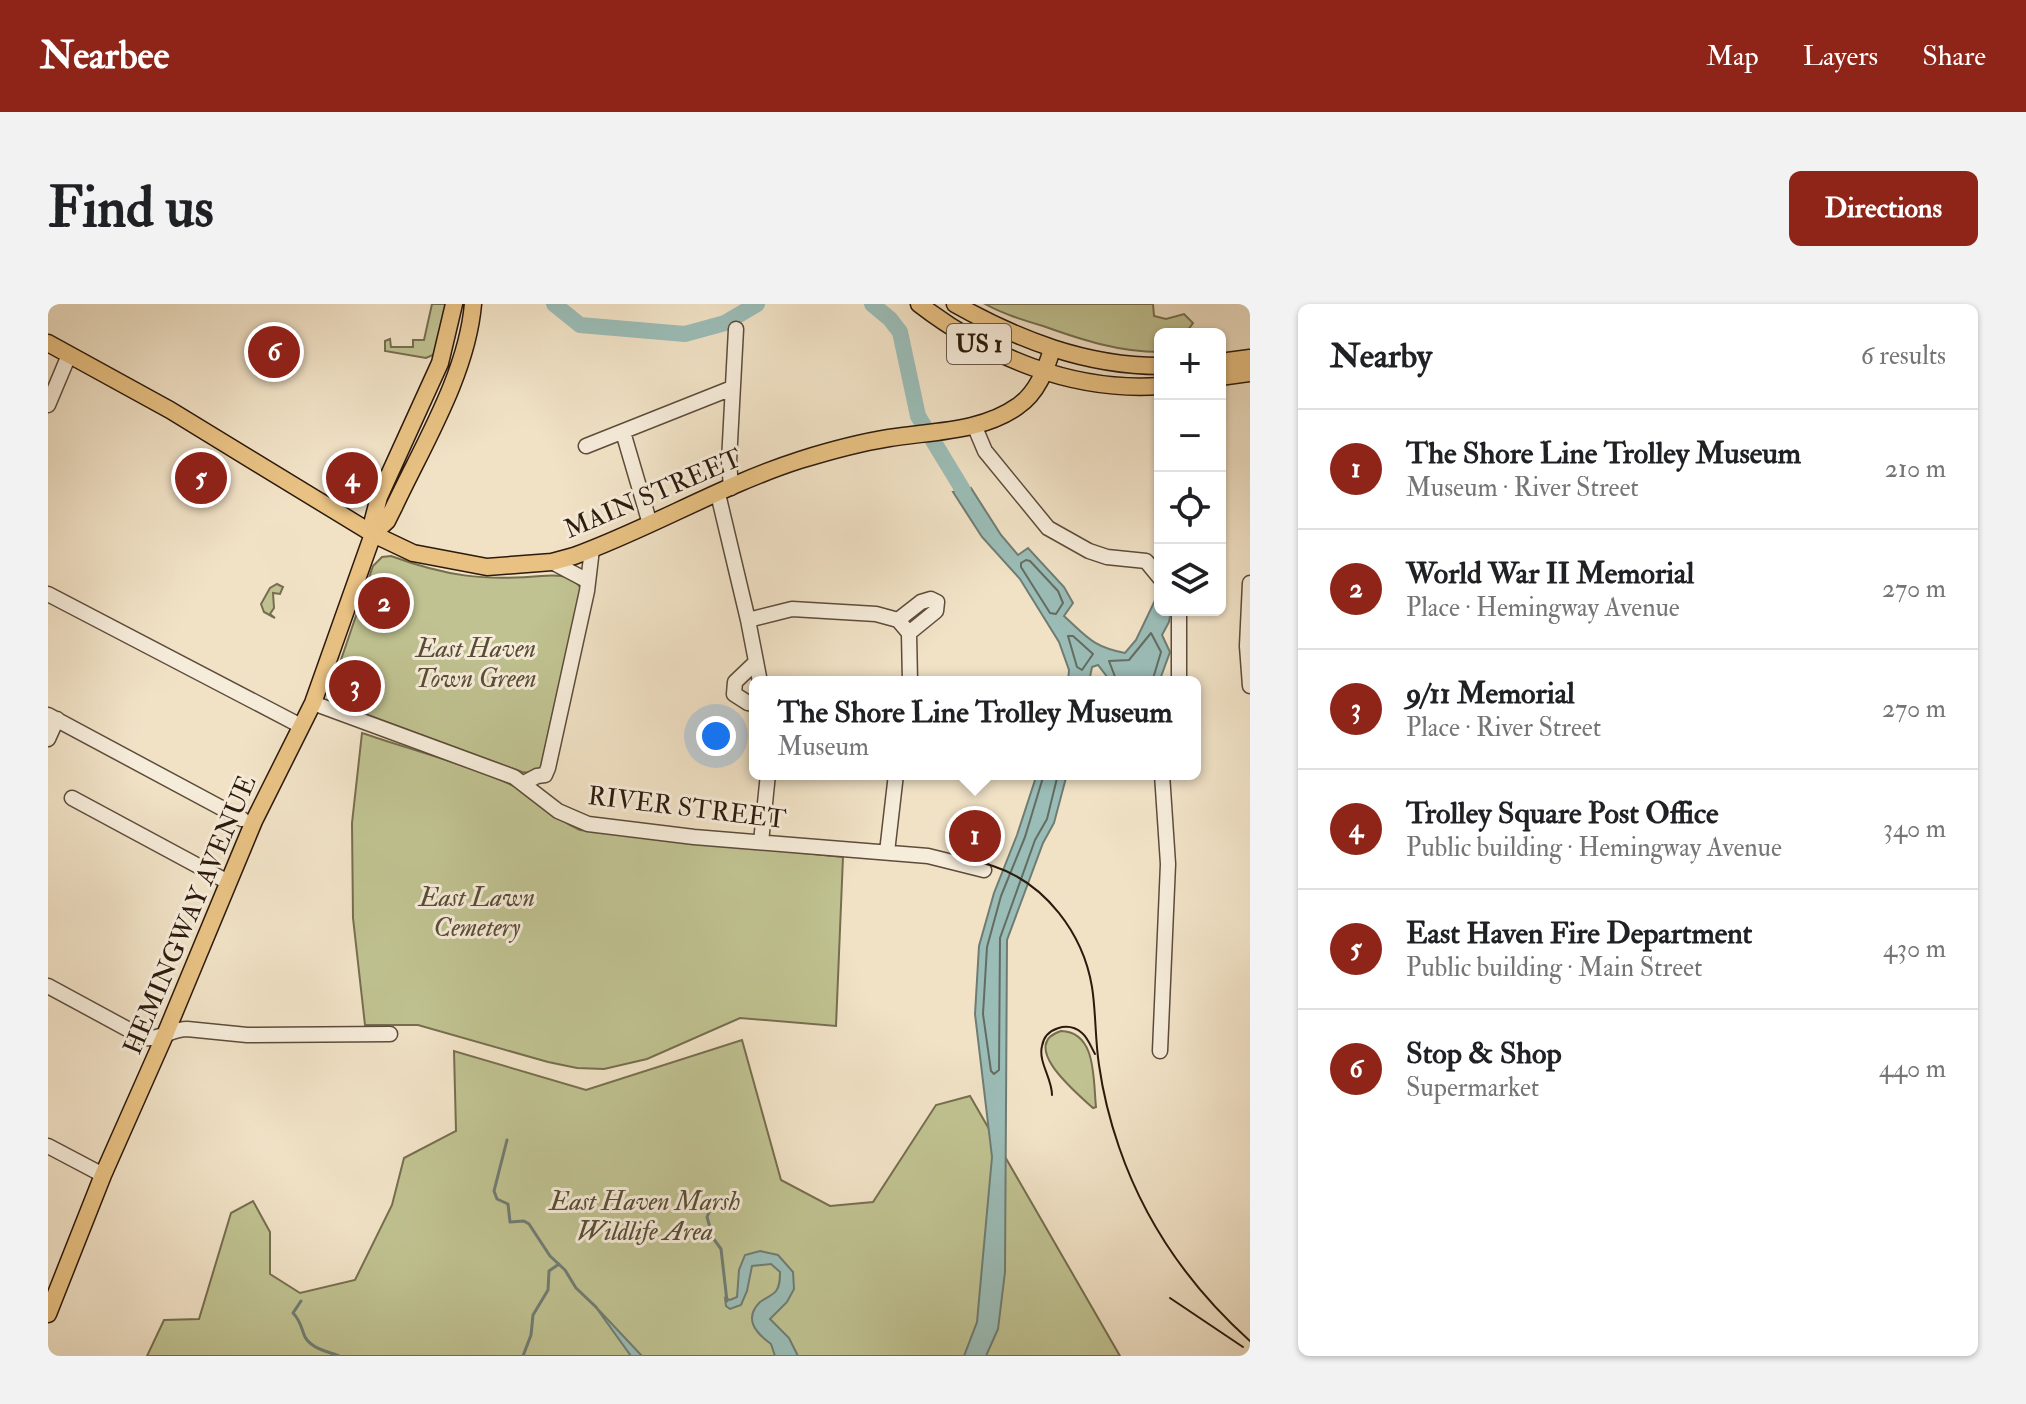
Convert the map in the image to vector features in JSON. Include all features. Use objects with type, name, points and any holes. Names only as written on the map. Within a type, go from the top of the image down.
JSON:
[{"type":"main road","name":"HEMINGWAY AVENUE","points":[[48,1314],[103,1175],[260,808],[313,703],[373,534],[379,497],[435,374],[448,338],[454,304]]},
{"type":"main road","name":"HEMINGWAY AVENUE","points":[[373,534],[387,521],[453,380],[466,345],[473,304]]},
{"type":"main road","name":"US 1","points":[[923,305],[984,347],[1045,372],[1114,386],[1154,386]]},
{"type":"main road","points":[[958,332],[962,308]]},
{"type":"main road","name":"US 1","points":[[962,308],[1052,349],[1109,363],[1154,366]]},
{"type":"main road","name":"MAIN STREET","points":[[48,343],[170,410],[373,534],[432,559],[487,567],[552,562],[592,549],[768,471],[816,455],[907,435],[974,425],[1020,405],[1045,372],[1052,349]]},
{"type":"main road","points":[[1226,361],[1250,358]]},
{"type":"main road","points":[[1226,376],[1250,373]]},
{"type":"main road","points":[[435,374],[453,380]]},
{"type":"street","points":[[736,329],[729,461],[724,491],[759,676]]},
{"type":"street","points":[[48,405],[69,355]]},
{"type":"street","points":[[586,446],[732,388]]},
{"type":"street","points":[[974,425],[985,451],[1048,528],[1089,551],[1107,557],[1146,561],[1154,571]]},
{"type":"street","points":[[623,432],[650,524]]},
{"type":"street","points":[[542,797],[588,581],[592,549]]},
{"type":"street","points":[[552,562],[588,581]]},
{"type":"street","points":[[1250,583],[1247,646],[1250,686]]},
{"type":"street","points":[[48,594],[301,726]]},
{"type":"street","points":[[898,620],[921,602],[931,599],[937,602],[936,611],[909,633]]},
{"type":"street","points":[[748,620],[792,609],[876,614],[898,620],[909,633],[910,676]]},
{"type":"street","points":[[1179,616],[1179,676]]},
{"type":"street","points":[[749,703],[734,694],[735,682],[756,662]]},
{"type":"street","name":"RIVER STREET","points":[[313,703],[524,783],[558,811],[588,824],[640,832],[940,858],[984,870]]},
{"type":"street","points":[[48,739],[52,717],[242,819]]},
{"type":"street","points":[[524,783],[545,775]]},
{"type":"street","points":[[761,842],[767,780]]},
{"type":"street","points":[[887,852],[895,780]]},
{"type":"street","points":[[1160,1051],[1168,864],[1162,780]]},
{"type":"street","points":[[72,798],[228,882]]},
{"type":"street","points":[[48,986],[144,1038],[153,1039],[180,1029],[247,1035],[390,1034]]},
{"type":"street","points":[[48,1146],[103,1175]]},
{"type":"green space","points":[[432,304],[447,304],[435,354],[426,358],[385,351],[385,341],[390,339],[391,347],[413,347],[413,340],[424,340]]},
{"type":"green space","points":[[985,304],[1153,304],[1154,316],[1166,319],[1184,314],[1193,323],[1189,328],[1154,328],[1154,352],[1086,340]]},
{"type":"green space","name":"East Haven Town Green","points":[[391,556],[464,575],[500,578],[563,576],[581,588],[541,767],[531,773],[522,772],[338,704],[332,696],[331,689],[373,566],[382,557]]},
{"type":"green space","points":[[277,584],[283,587],[280,594],[273,593],[274,608],[270,614],[275,618],[264,612],[261,604],[270,588]]},
{"type":"green space","name":"East Lawn Cemetery","points":[[362,733],[514,786],[580,830],[843,857],[836,1026],[740,1018],[647,1059],[604,1069],[548,1062],[418,1025],[365,1025],[353,918],[352,823]]},
{"type":"green space","points":[[1061,1031],[1073,1033],[1087,1048],[1093,1071],[1096,1107],[1093,1108],[1065,1082],[1048,1058],[1045,1047],[1049,1038]]},
{"type":"green space","name":"East Haven Marsh Wildlife Area","points":[[742,1040],[781,1180],[830,1206],[873,1202],[936,1105],[970,1096],[1120,1356],[147,1356],[164,1320],[199,1319],[231,1213],[253,1201],[270,1232],[270,1274],[300,1293],[355,1280],[392,1205],[404,1158],[456,1131],[454,1051],[586,1090]]},
{"type":"water","points":[[971,488],[1001,535],[1018,555],[1028,548],[1064,587],[1073,603],[1064,616],[1085,635],[1114,651],[1125,653],[1136,640],[1154,602],[1154,616],[1170,616],[1162,635],[1170,652],[1161,676],[1106,676],[1098,665],[1092,667],[1090,676],[1068,676],[1059,642],[1020,579],[982,537],[953,492]]},
{"type":"water","points":[[1035,780],[1065,780],[1054,823],[1043,843],[1007,940],[1005,1272],[998,1329],[986,1356],[964,1356],[977,1322],[992,1157],[975,1014],[979,946],[994,893]]},
{"type":"water","points":[[760,1251],[778,1255],[793,1272],[794,1289],[787,1302],[770,1319],[789,1338],[798,1356],[775,1356],[771,1344],[752,1320],[755,1308],[779,1285],[780,1272],[771,1264],[752,1266],[741,1305],[730,1309],[726,1306],[725,1298],[730,1300],[737,1297],[739,1270],[745,1255]]},
{"type":"water","points":[[595,1306],[642,1356],[631,1356]]},
{"type":"waterway","points":[[554,304],[580,325],[685,334],[725,323],[757,304]]},
{"type":"waterway","points":[[872,304],[900,332],[918,416],[963,490]]},
{"type":"waterway","points":[[507,1140],[494,1191],[497,1199],[508,1204],[510,1222],[524,1221],[529,1224],[550,1256],[596,1307]]},
{"type":"waterway","points":[[722,1199],[707,1217],[713,1238],[721,1249],[727,1301]]},
{"type":"waterway","points":[[523,1356],[531,1335],[533,1315],[548,1290],[549,1271],[559,1264]]},
{"type":"waterway","points":[[301,1301],[293,1313],[305,1337],[316,1347],[339,1356]]},
{"type":"tram line","points":[[957,858],[993,866],[1029,884],[1059,913],[1070,929],[1080,948],[1092,987],[1103,1086],[1130,1175],[1172,1253],[1208,1299],[1250,1341]]},
{"type":"tram line","points":[[1052,1095],[1041,1052],[1044,1040],[1052,1031],[1064,1027],[1076,1029],[1086,1037],[1095,1054]]},
{"type":"tram line","points":[[1170,1298],[1243,1347]]},
{"type":"place","name":"Stop & Shop","points":[[274,352]]},
{"type":"place","name":"East Haven Fire Department","points":[[201,478]]},
{"type":"place","name":"Trolley Square Post Office","points":[[352,478]]},
{"type":"place","name":"World War II Memorial","points":[[384,603]]},
{"type":"place","name":"9/11 Memorial","points":[[355,686]]},
{"type":"place","name":"The Shore Line Trolley Museum","points":[[975,836]]}]
